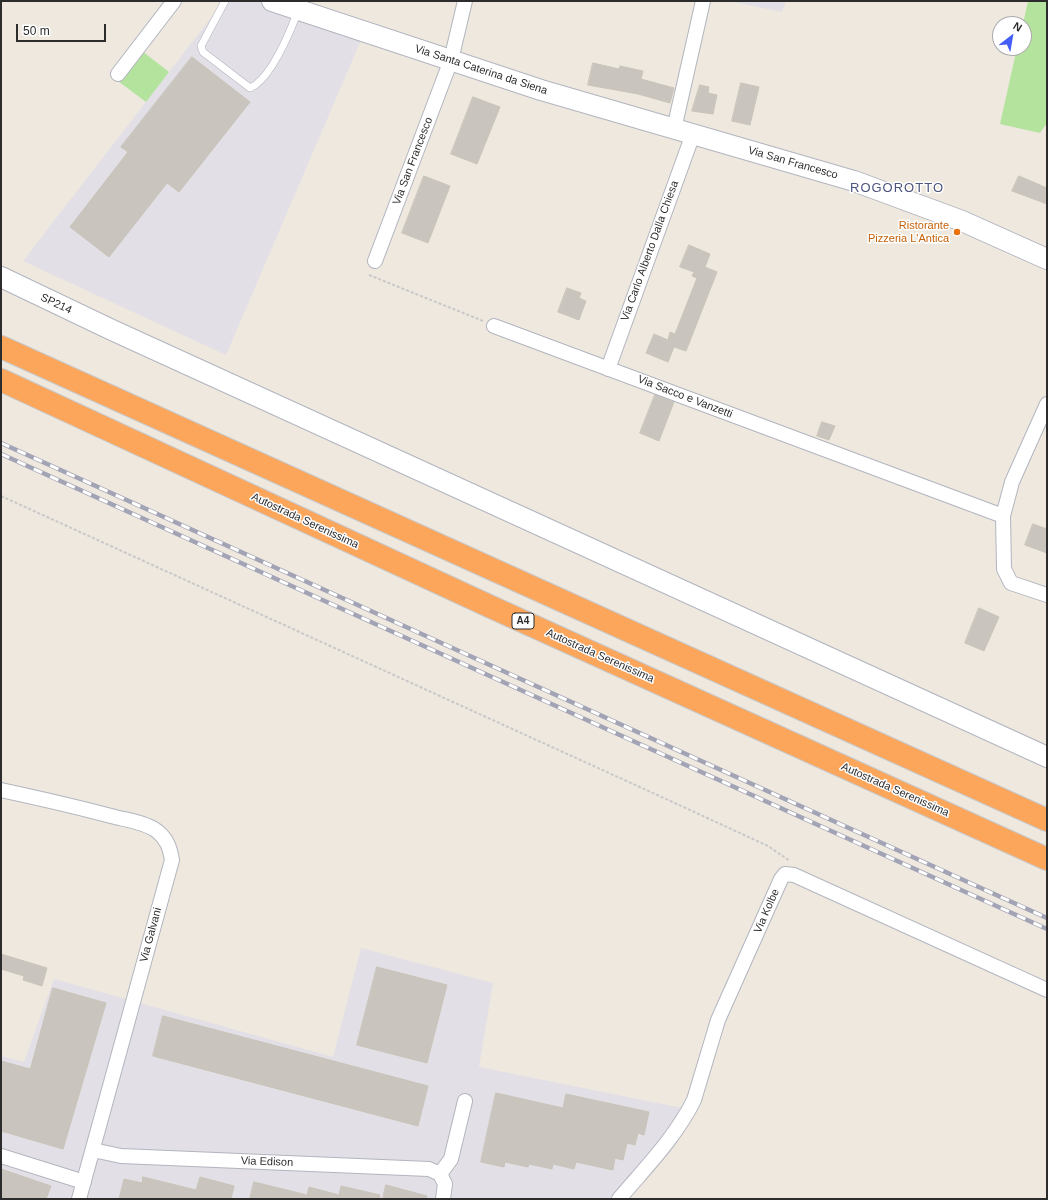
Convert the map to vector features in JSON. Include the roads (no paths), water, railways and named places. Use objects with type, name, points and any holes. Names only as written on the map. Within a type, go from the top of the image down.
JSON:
[{"type":"highway","points":[[1,347],[1047,820]]},
{"type":"highway","name":"Autostrada Serenissima","points":[[1,380],[496,609],[1047,859]]},
{"type":"street","points":[[118,74],[174,1]]},
{"type":"street","name":"Via Santa Caterina da Siena","points":[[272,1],[541,90],[693,134]]},
{"type":"street","name":"Via San Francesco","points":[[375,261],[451,60],[465,1]]},
{"type":"street","points":[[674,128],[703,1]]},
{"type":"street","name":"Via San Francesco","points":[[693,134],[854,181],[962,221],[1047,259]]},
{"type":"street","name":"Via Carlo Alberto Dalla Chiesa","points":[[608,369],[693,134]]},
{"type":"street","name":"SP214","points":[[1,277],[112,330],[1047,757]]},
{"type":"street","name":"Via Sacco e Vanzetti","points":[[494,326],[1003,516]]},
{"type":"street","points":[[1047,404],[1012,482],[1003,516],[1004,569],[1011,583],[1047,595]]},
{"type":"street","name":"Via Galvani","points":[[1,790],[57,802],[142,824],[156,831],[168,844],[171,853],[172,860],[79,1199]]},
{"type":"street","name":"Via Kolbe","points":[[619,1199],[674,1136],[690,1110],[718,1020],[781,879],[785,874],[794,875],[1047,990]]},
{"type":"street","points":[[443,1199],[445,1184],[440,1174],[446,1169],[451,1159],[465,1101]]},
{"type":"street","name":"Via Edison","points":[[93,1150],[121,1156],[429,1169],[440,1174]]},
{"type":"street","points":[[1,1156],[84,1182]]},
{"type":"lane","points":[[225,1],[201,46],[203,52],[250,88],[262,81],[290,33],[298,10]]},
{"type":"railway","points":[[1,443],[1047,918]]},
{"type":"railway","points":[[1,454],[1047,929]]},
{"type":"place","name":"Ristorante Pizzeria L'Antica","points":[[957,232]]},
{"type":"district","name":"ROGOROTTO","points":[[897,188]]}]
